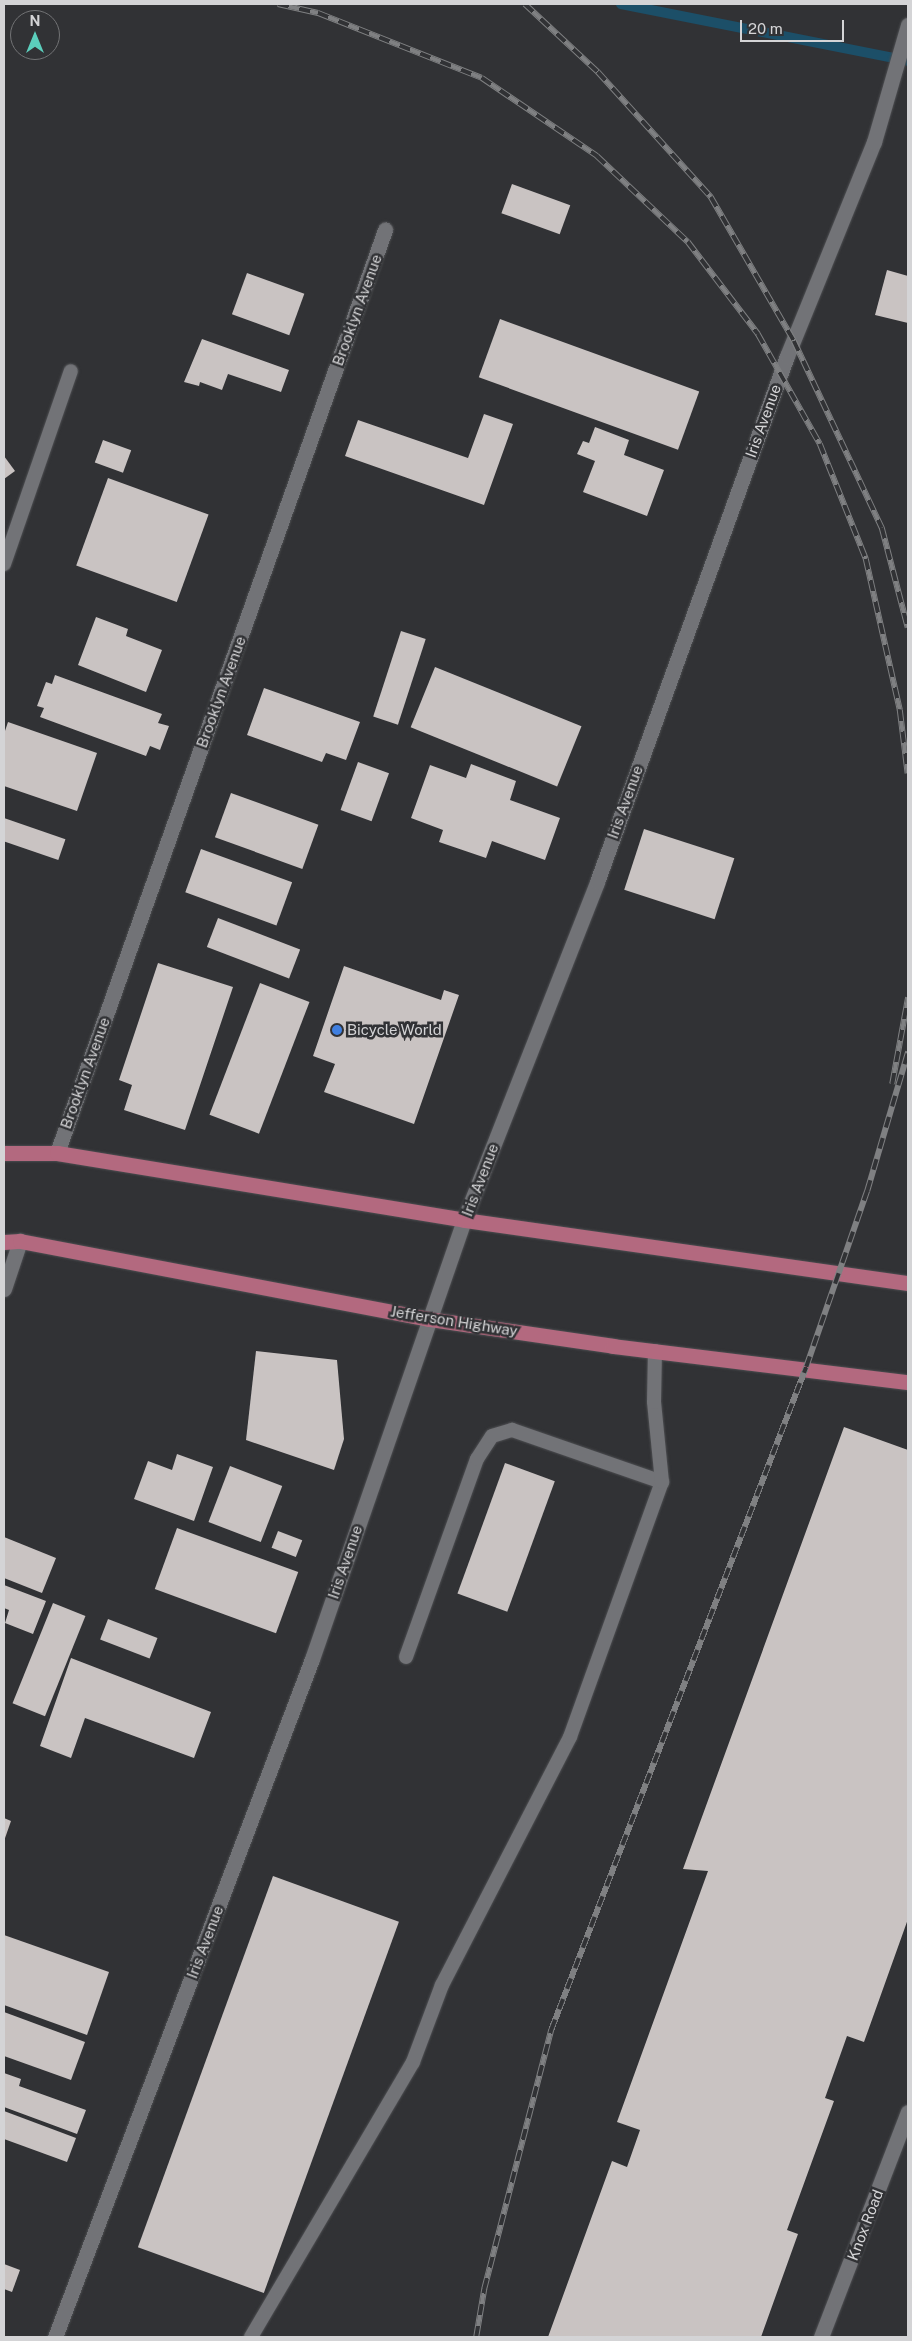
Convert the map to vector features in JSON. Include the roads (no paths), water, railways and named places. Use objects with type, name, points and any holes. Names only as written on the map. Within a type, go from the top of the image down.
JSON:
[{"type":"main road","points":[[4,1153],[57,1153],[464,1220],[908,1283]]},
{"type":"main road","name":"Jefferson Highway","points":[[4,1242],[20,1241],[429,1319],[655,1351],[908,1382]]},
{"type":"street","name":"Iris Avenue","points":[[55,2337],[312,1659],[464,1220],[597,882],[780,373],[884,110],[908,25]]},
{"type":"street","name":"Brooklyn Avenue","points":[[57,1153],[385,230]]},
{"type":"street","points":[[4,1289],[20,1241]]},
{"type":"street","name":"Knox Road","points":[[821,2337],[908,2112]]},
{"type":"lane","points":[[4,564],[71,371]]},
{"type":"lane","points":[[250,2337],[413,2062],[442,1985],[570,1737],[662,1482],[654,1402],[655,1351]]},
{"type":"lane","points":[[406,1657],[477,1459],[492,1436],[512,1430],[662,1482]]},
{"type":"waterway","points":[[621,4],[908,61]]},
{"type":"railway","points":[[278,4],[318,13],[482,78],[597,156],[688,242],[758,334],[820,444],[866,559],[900,710],[908,774]]},
{"type":"railway","points":[[525,4],[598,72],[711,197],[794,341],[882,528],[908,628]]},
{"type":"railway","points":[[892,1084],[908,997]]},
{"type":"railway","points":[[476,2337],[484,2289],[551,2030],[806,1367],[867,1191],[908,1052]]},
{"type":"place","name":"Bicycle World","points":[[337,1030]]}]
